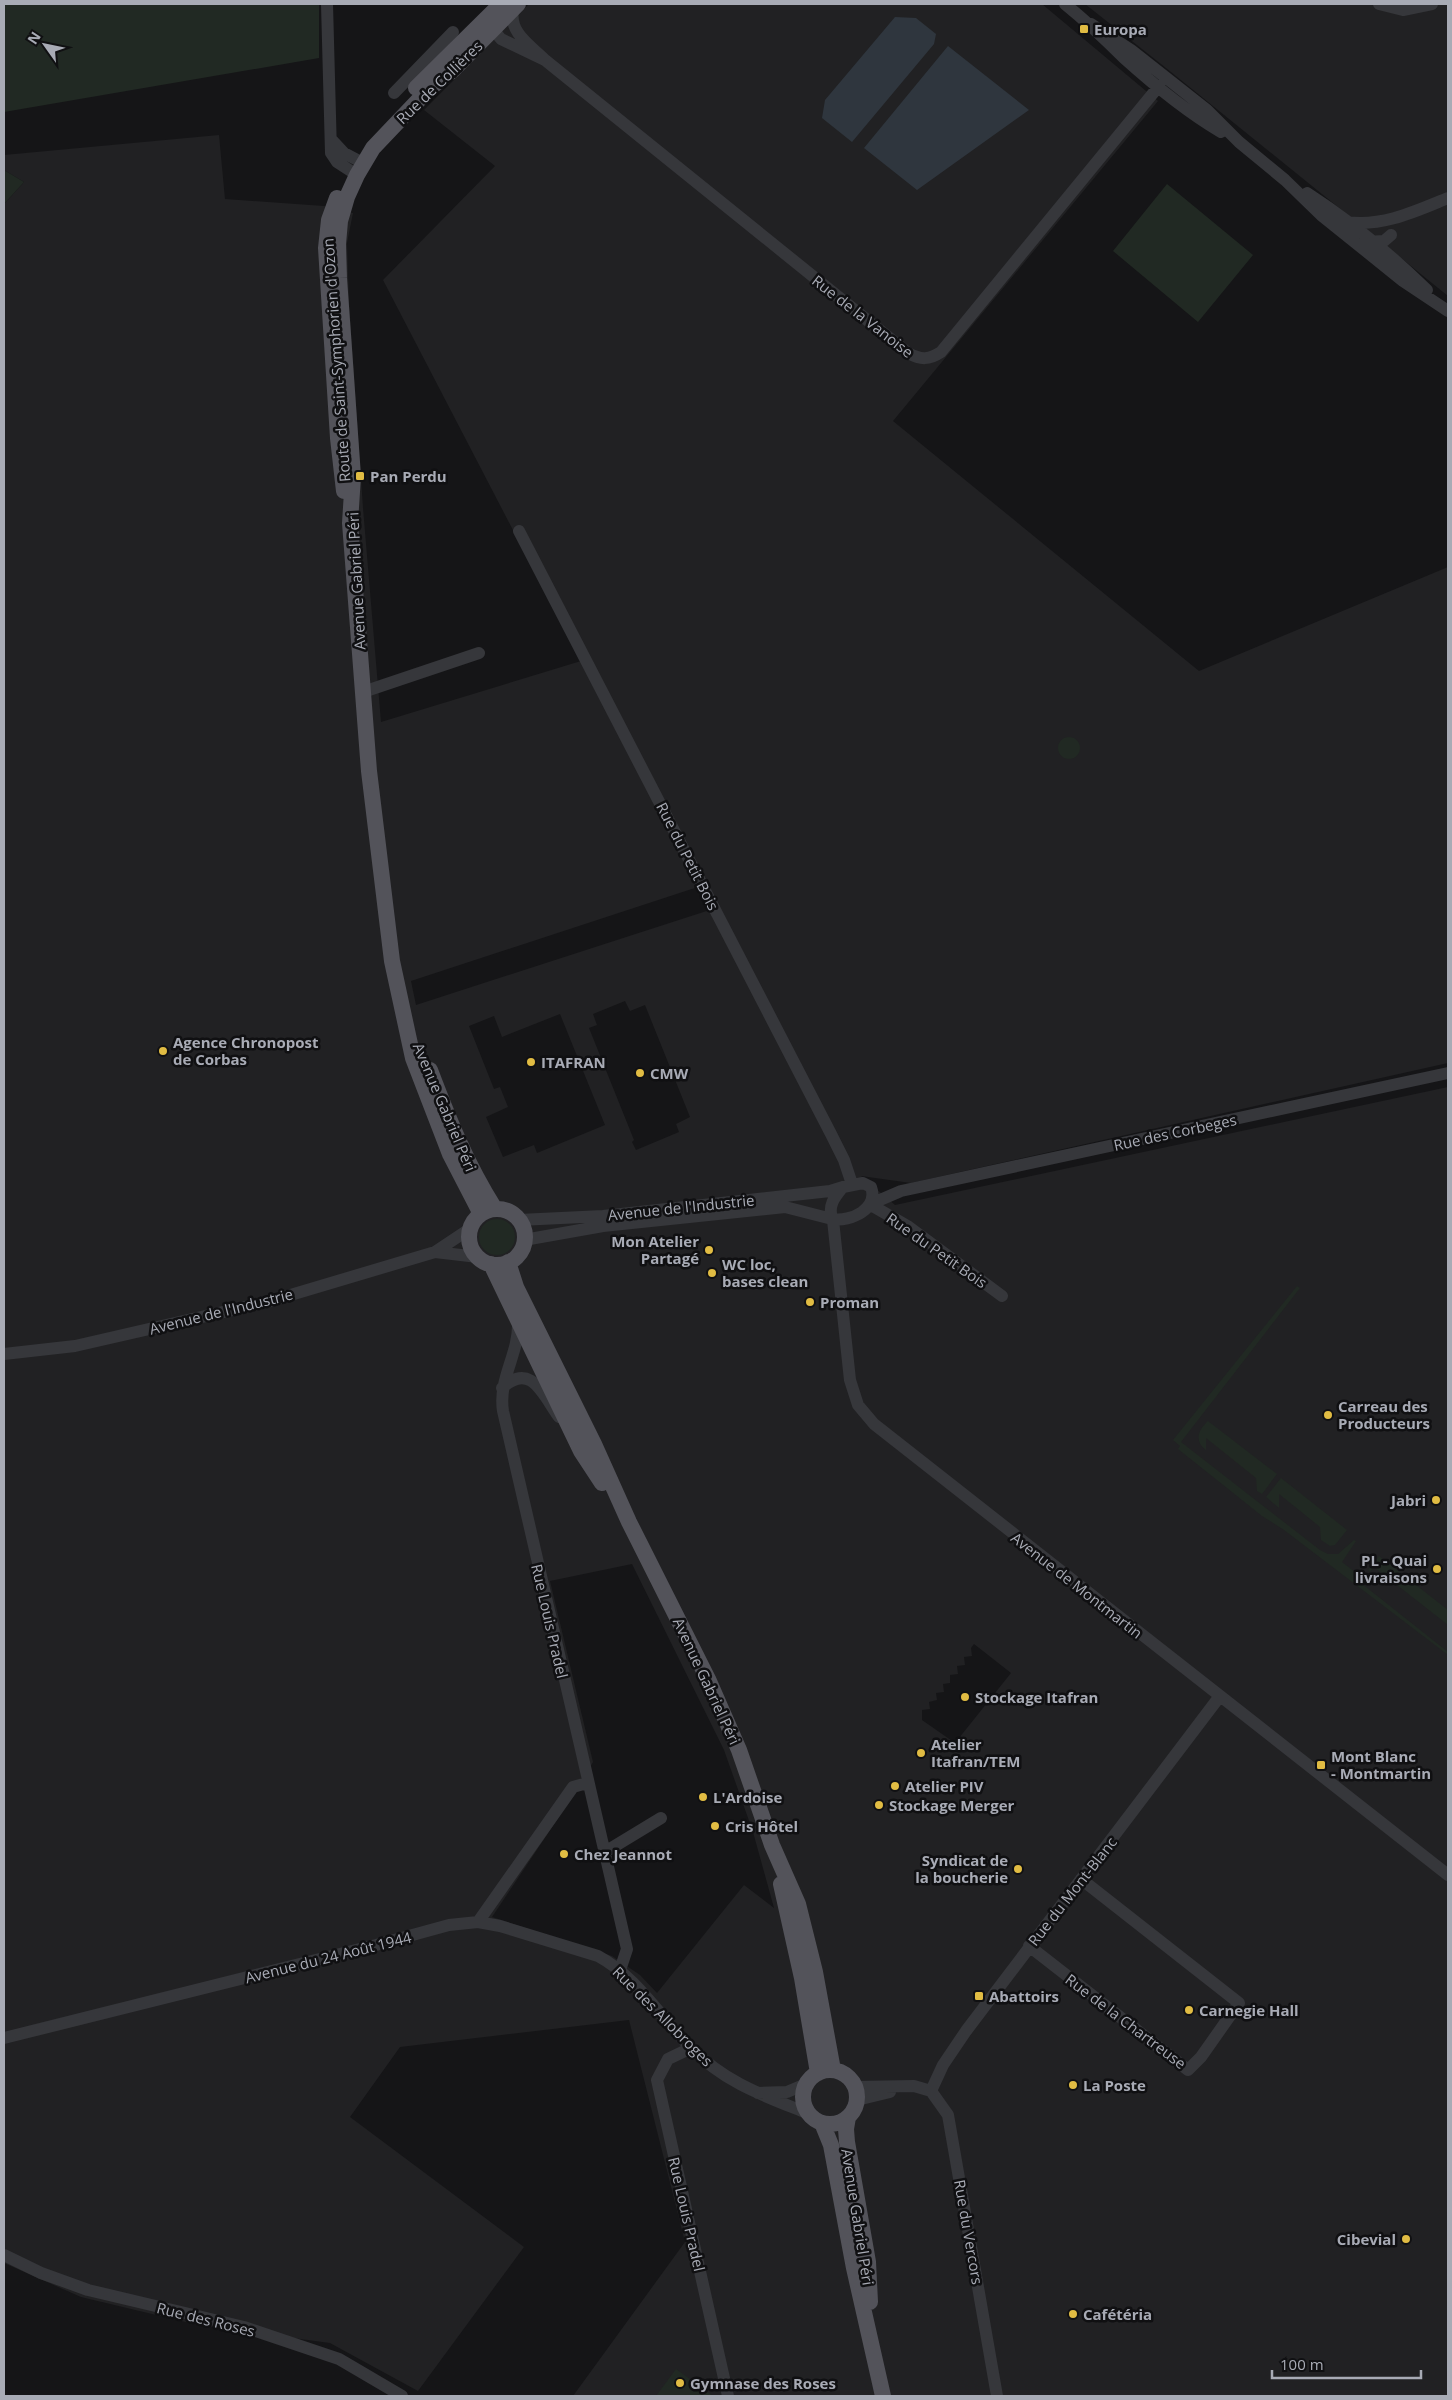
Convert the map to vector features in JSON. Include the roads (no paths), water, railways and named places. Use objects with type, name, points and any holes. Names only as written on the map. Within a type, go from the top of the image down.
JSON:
[{"type":"main road","name":"Rue de Collières","points":[[356,167],[394,124],[430,88],[453,70],[495,28],[509,5]]},
{"type":"main road","name":"Rue de Collières","points":[[356,167],[365,141],[429,66],[509,5]]},
{"type":"main road","name":"Avenue Gabriel Péri","points":[[356,167],[338,236],[339,360],[353,476],[350,522],[370,785],[383,895],[400,1002],[488,1212]]},
{"type":"main road","points":[[488,1212],[510,1212],[519,1220],[524,1229],[524,1240],[519,1253],[508,1262],[484,1261],[470,1244],[470,1228],[488,1212]]},
{"type":"main road","name":"Avenue Gabriel Péri","points":[[484,1261],[518,1318],[581,1450],[629,1522]]},
{"type":"main road","name":"Avenue Gabriel Péri","points":[[508,1262],[516,1288],[594,1444],[629,1522],[708,1679],[739,1750],[772,1845],[798,1904],[815,1972],[819,2076]]},
{"type":"main road","points":[[819,2076],[847,2076],[857,2094],[848,2118],[836,2124],[822,2123],[807,2112],[803,2096],[819,2076]]},
{"type":"main road","name":"Avenue Gabriel Péri","points":[[848,2118],[846,2129],[847,2142],[868,2262],[873,2346]]},
{"type":"main road","name":"Avenue Gabriel Péri","points":[[822,2123],[831,2145],[854,2268],[883,2396]]},
{"type":"street","points":[[327,4],[331,139],[356,167]]},
{"type":"street","points":[[1065,4],[1091,24],[1131,50],[1192,98],[1238,142],[1285,180],[1321,215],[1388,263]]},
{"type":"street","points":[[1379,4],[1403,10],[1432,4]]},
{"type":"street","name":"Rue de la Vanoise","points":[[509,5],[513,25],[521,39],[545,60],[908,353],[919,359],[931,359],[941,352],[1159,86]]},
{"type":"street","points":[[1091,24],[1126,59],[1200,119],[1238,142]]},
{"type":"street","name":"Rue de la Vanoise","points":[[495,28],[496,33],[507,43],[545,60]]},
{"type":"street","name":"Rue de Collières","points":[[394,93],[429,66],[454,32]]},
{"type":"street","points":[[1285,180],[1324,204],[1372,243]]},
{"type":"street","points":[[1347,222],[1363,224],[1382,222],[1408,215],[1448,198]]},
{"type":"street","points":[[1321,215],[1337,223],[1362,241],[1372,243],[1384,241],[1408,215]]},
{"type":"street","points":[[1382,222],[1373,232],[1372,243],[1374,249],[1385,261],[1447,310]]},
{"type":"street","points":[[1388,263],[1388,244],[1391,235]]},
{"type":"street","name":"Rue du Petit Bois","points":[[518,531],[831,1134],[844,1160],[847,1185]]},
{"type":"street","points":[[363,692],[479,653]]},
{"type":"street","name":"Rue des Corbeges","points":[[833,1220],[854,1216],[872,1204],[902,1191],[1448,1073]]},
{"type":"street","name":"Rue des Corbeges","points":[[847,1185],[863,1183],[871,1187],[902,1191]]},
{"type":"street","name":"Avenue de Montmartin","points":[[847,1185],[832,1200],[829,1210],[833,1220],[850,1380],[858,1405],[874,1424],[1448,1875]]},
{"type":"street","name":"Avenue de l'Industrie","points":[[519,1220],[611,1215],[830,1191],[847,1185]]},
{"type":"street","points":[[871,1187],[874,1196],[872,1204]]},
{"type":"street","name":"Rue du Petit Bois","points":[[872,1204],[909,1227],[1002,1296]]},
{"type":"street","name":"Avenue de l'Industrie","points":[[524,1240],[604,1226],[785,1207],[833,1220]]},
{"type":"street","name":"Avenue de l'Industrie","points":[[4,1354],[75,1346],[267,1302],[435,1252],[470,1228]]},
{"type":"street","name":"Avenue de l'Industrie","points":[[435,1252],[484,1261]]},
{"type":"street","name":"Rue Louis Pradel","points":[[518,1318],[518,1338],[502,1388],[503,1411],[587,1783],[627,1949],[620,1970]]},
{"type":"street","points":[[502,1388],[512,1379],[519,1377],[532,1381],[581,1450]]},
{"type":"street","name":"Rue du Mont-Blanc","points":[[931,2091],[943,2065],[961,2038],[1220,1696]]},
{"type":"street","points":[[478,1922],[574,1787],[587,1783]]},
{"type":"street","points":[[605,1852],[660,1818]]},
{"type":"street","name":"Rue de la Chartreuse","points":[[1029,1946],[1188,2070],[1201,2057],[1239,2003],[1082,1879]]},
{"type":"street","name":"Rue des Allobroges","points":[[478,1922],[500,1926],[598,1956],[620,1970],[691,2048],[719,2072],[772,2100],[807,2112]]},
{"type":"street","name":"Avenue du 24 Août 1944","points":[[4,2038],[449,1925],[478,1922]]},
{"type":"street","name":"Rue Louis Pradel","points":[[691,2048],[668,2059],[657,2080],[728,2396]]},
{"type":"street","name":"Rue des Allobroges","points":[[758,2092],[787,2092],[819,2076]]},
{"type":"street","points":[[857,2094],[914,2086],[931,2091]]},
{"type":"street","name":"Rue du Vercors","points":[[931,2091],[948,2115],[998,2396]]},
{"type":"street","name":"Rue des Roses","points":[[4,2256],[41,2273],[88,2290],[244,2327],[339,2359],[402,2396]]},
{"type":"place","name":"Europa","points":[[1084,29]]},
{"type":"place","name":"Pan Perdu","points":[[360,476]]},
{"type":"place","name":"Agence Chronopost de Corbas","points":[[163,1051]]},
{"type":"place","name":"ITAFRAN","points":[[531,1062]]},
{"type":"place","name":"CMW","points":[[640,1073]]},
{"type":"place","name":"Mon Atelier Partagé","points":[[709,1250]]},
{"type":"place","name":"WC loc, bases clean","points":[[712,1273]]},
{"type":"place","name":"Proman","points":[[810,1302]]},
{"type":"place","name":"Carreau des Producteurs","points":[[1328,1415]]},
{"type":"place","name":"Jabri","points":[[1436,1500]]},
{"type":"place","name":"PL - Quai livraisons","points":[[1437,1569]]},
{"type":"place","name":"Stockage Itafran","points":[[965,1697]]},
{"type":"place","name":"Atelier Itafran/TEM","points":[[921,1753]]},
{"type":"place","name":"Mont Blanc - Montmartin","points":[[1321,1765]]},
{"type":"place","name":"Atelier PIV","points":[[895,1786]]},
{"type":"place","name":"L'Ardoise","points":[[703,1797]]},
{"type":"place","name":"Stockage Merger","points":[[879,1805]]},
{"type":"place","name":"Cris Hôtel","points":[[715,1826]]},
{"type":"place","name":"Chez Jeannot","points":[[564,1854]]},
{"type":"place","name":"Syndicat de la boucherie","points":[[1018,1869]]},
{"type":"place","name":"Abattoirs","points":[[979,1996]]},
{"type":"place","name":"Carnegie Hall","points":[[1189,2010]]},
{"type":"place","name":"La Poste","points":[[1073,2085]]},
{"type":"place","name":"Cibevial","points":[[1406,2239]]},
{"type":"place","name":"Cafétéria","points":[[1073,2314]]},
{"type":"place","name":"Gymnase des Roses","points":[[680,2383]]}]
